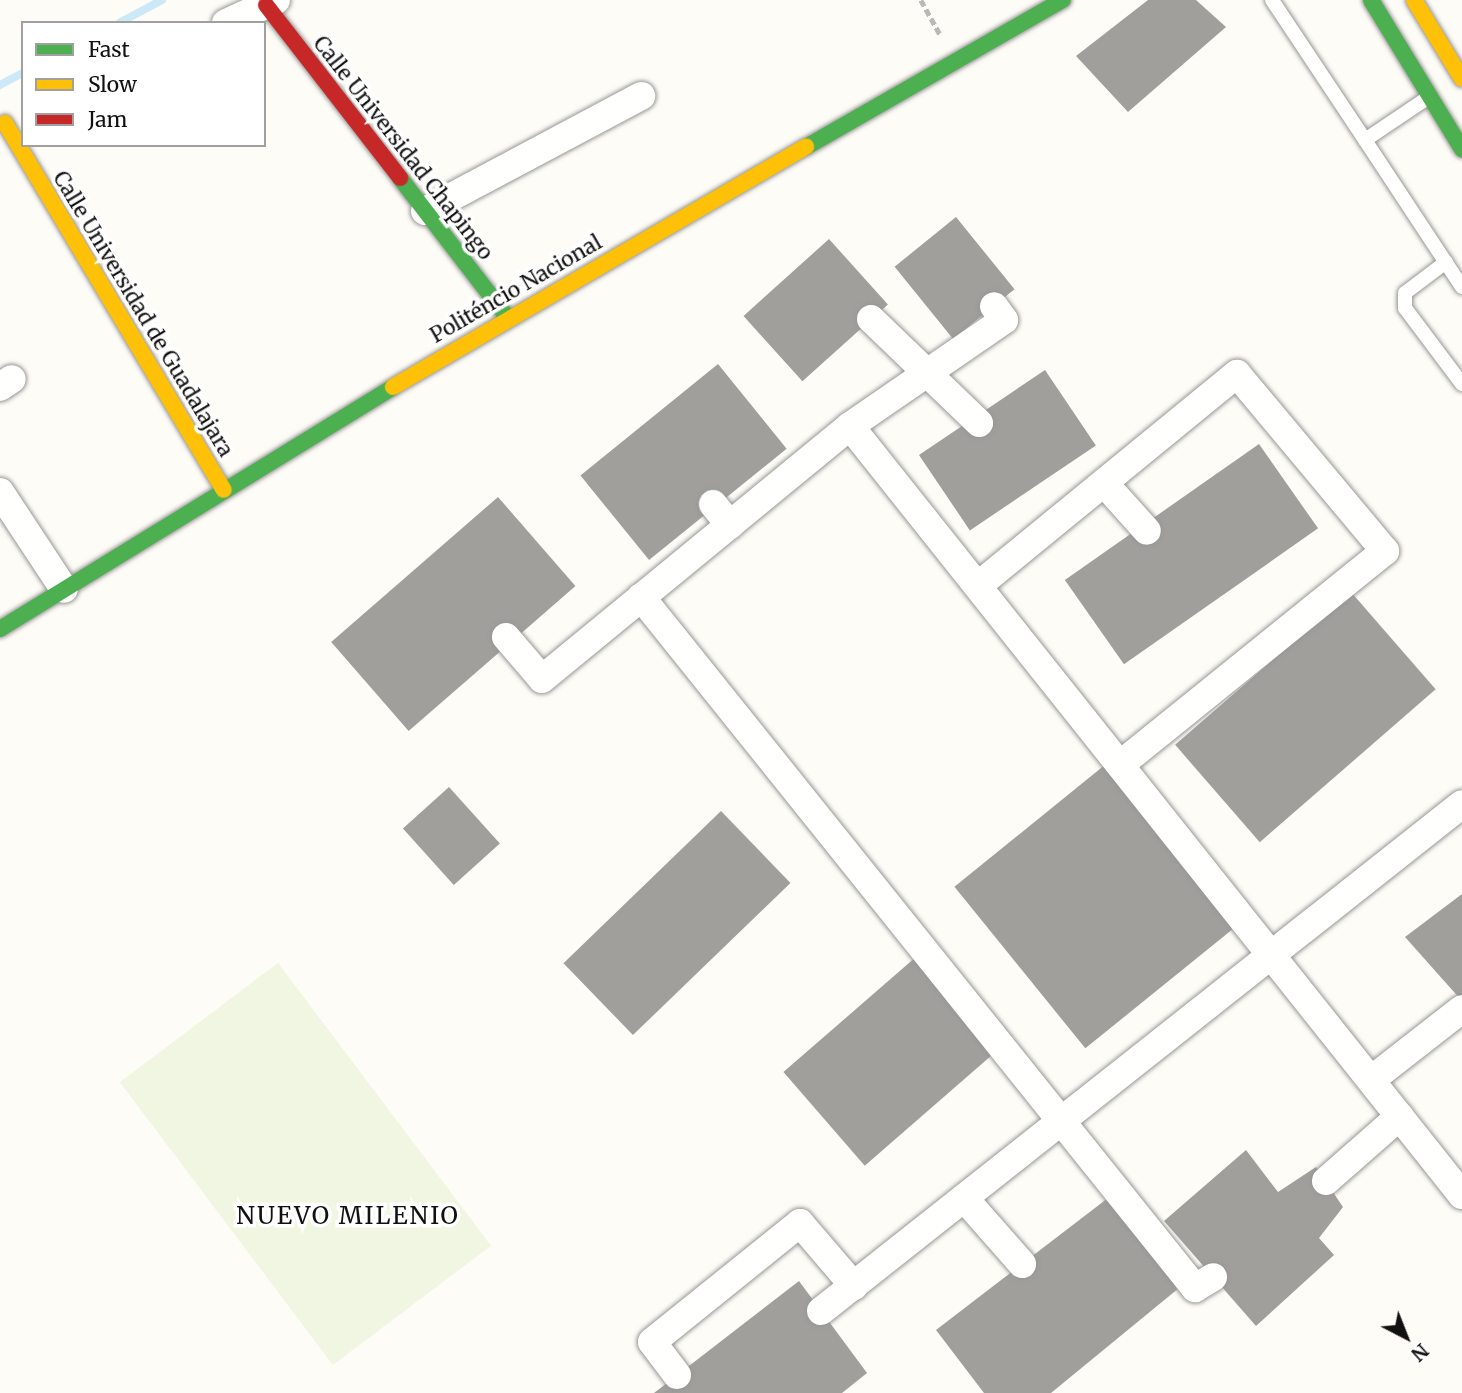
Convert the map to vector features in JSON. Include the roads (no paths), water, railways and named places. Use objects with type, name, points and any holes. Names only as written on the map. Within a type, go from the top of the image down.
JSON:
[{"type":"street","name":"Politéncio Nacional","points":[[0,629],[507,317],[1063,0]]},
{"type":"street","points":[[1371,0],[1462,149]]},
{"type":"street","points":[[1414,0],[1462,79]]},
{"type":"street","name":"Calle Universidad Chapingo","points":[[271,2],[507,317]]},
{"type":"street","points":[[230,21],[271,2]]},
{"type":"street","points":[[425,211],[641,96]]},
{"type":"street","name":"Calle Universidad de Guadalajara","points":[[9,121],[21,142]]},
{"type":"street","name":"Calle Universidad de Guadalajara","points":[[24,147],[224,490]]},
{"type":"street","points":[[506,637],[542,679],[641,597],[722,514],[1003,320],[994,306]]},
{"type":"street","points":[[871,318],[979,423]]},
{"type":"street","points":[[980,584],[1237,374],[1385,551],[1122,763]]},
{"type":"street","points":[[850,426],[980,584],[1462,1195]]},
{"type":"street","points":[[1104,483],[1147,531]]},
{"type":"street","points":[[0,492],[64,589]]},
{"type":"street","points":[[641,597],[1195,1288],[1213,1277]]},
{"type":"street","points":[[821,1311],[1462,804]]},
{"type":"street","points":[[1371,1080],[1462,1009]]},
{"type":"street","points":[[1326,1181],[1400,1116]]},
{"type":"street","points":[[964,1198],[1022,1264]]},
{"type":"street","points":[[677,1375],[652,1342],[800,1223],[854,1286]]},
{"type":"lane","points":[[1272,0],[1462,286]]},
{"type":"lane","points":[[1365,140],[1430,97]]},
{"type":"lane","points":[[1446,262],[1405,293],[1405,308],[1462,384]]},
{"type":"waterway","points":[[123,21],[162,0]]},
{"type":"waterway","points":[[0,85],[21,74]]},
{"type":"district","name":"NUEVO MILENIO","points":[[348,1216]]}]
